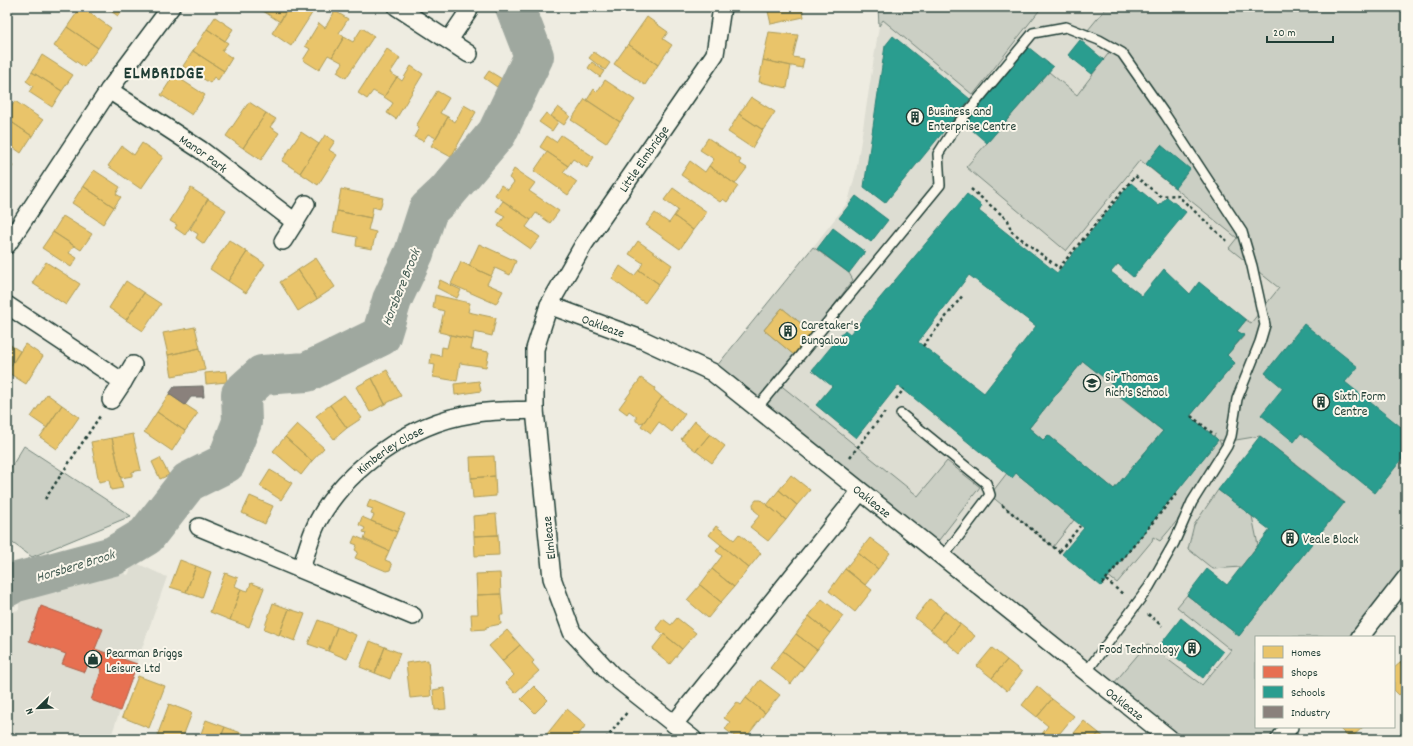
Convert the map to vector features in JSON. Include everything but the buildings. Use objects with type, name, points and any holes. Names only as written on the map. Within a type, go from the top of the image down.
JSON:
[{"type":"street","points":[[7,245],[109,90],[171,7]]},
{"type":"street","points":[[397,7],[469,54]]},
{"type":"street","name":"Little Elmbridge","points":[[549,305],[584,244],[715,54],[722,7]]},
{"type":"street","points":[[448,40],[468,12]]},
{"type":"street","name":"Manor Park","points":[[109,90],[201,150],[295,222]]},
{"type":"street","points":[[283,241],[306,204]]},
{"type":"street","points":[[7,305],[123,382]]},
{"type":"street","name":"Oakleaze","points":[[549,305],[641,339],[712,372],[1170,739]]},
{"type":"street","name":"Elmleaze","points":[[549,305],[535,349],[536,410],[552,578],[572,632],[612,675],[693,739]]},
{"type":"street","points":[[111,400],[134,365]]},
{"type":"street","name":"Kimberley Close","points":[[301,569],[316,524],[334,495],[361,468],[394,444],[430,426],[471,414],[536,410]]},
{"type":"street","points":[[674,724],[860,492]]},
{"type":"street","points":[[199,527],[413,616]]},
{"type":"street","points":[[1361,636],[1406,578]]},
{"type":"street","points":[[1280,739],[1288,728]]},
{"type":"lane","points":[[757,408],[940,185],[938,154],[956,126],[1033,33],[1066,27],[1099,40],[1122,53],[1166,116],[1242,232],[1252,266],[1265,325],[1260,342],[1237,399],[1228,446],[1192,502],[1174,543],[1149,587],[1087,671]]},
{"type":"lane","points":[[901,414],[986,483],[990,495],[943,557]]},
{"type":"path","points":[[971,189],[1008,220],[1011,231],[1059,268],[1135,176],[1160,196],[1177,195],[1228,242]]},
{"type":"path","points":[[923,346],[963,295]]},
{"type":"path","points":[[894,401],[904,389]]},
{"type":"path","points":[[45,500],[111,400]]},
{"type":"path","points":[[837,473],[889,407]]},
{"type":"path","points":[[1102,584],[1182,487]]},
{"type":"path","points":[[990,495],[1061,553],[1080,526]]},
{"type":"path","points":[[606,739],[639,696]]},
{"type":"shaded area","points":[[878,7],[1042,7],[973,95],[883,20],[879,26]]},
{"type":"shaded area","name":"Sir Thomas Rich's School","points":[[893,7],[1406,7],[1406,578],[1259,636],[1255,636],[1255,727],[1170,739],[757,408],[798,358],[794,355],[813,333],[849,273],[813,247],[848,202],[856,172],[879,26]]},
{"type":"shaded area","points":[[1107,7],[1406,7],[1406,578],[1361,636],[1255,636],[1255,728],[1288,728],[1280,739],[1170,739],[1109,689],[1147,644],[1202,685],[1231,650],[1177,607],[1187,595],[1239,636],[1344,502],[1260,436],[1230,441],[1219,440],[1224,451],[1178,520],[1160,541],[1153,537],[1152,541],[1117,583],[1108,576],[1218,440],[1190,416],[1235,363],[1227,355],[1244,336],[1237,331],[1246,320],[1251,323],[1279,288],[1229,248],[1237,238],[1140,160],[1066,251],[966,167],[1049,72],[1077,95],[1111,50],[1088,30]]},
{"type":"shaded area","points":[[813,247],[849,273],[853,280],[813,333],[782,308],[764,330],[798,358],[778,383],[918,496],[947,461],[980,487],[932,549],[712,372]]},
{"type":"shaded area","points":[[1083,361],[1113,385],[1110,390],[1163,431],[1114,489],[1048,435],[1043,440],[1029,428]]},
{"type":"shaded area","points":[[24,446],[131,516],[32,557],[7,539],[7,474]]},
{"type":"shaded area","points":[[1007,473],[1016,473],[1074,520],[1053,547],[990,495]]},
{"type":"shaded area","points":[[1218,490],[1252,516],[1258,545],[1241,567],[1213,569],[1188,549],[1194,525]]},
{"type":"shaded area","points":[[134,562],[167,577],[110,739],[7,739],[7,612],[19,610],[19,587],[100,564],[128,575]]},
{"type":"waterway","name":"Horsbere Brook","points":[[7,587],[13,583],[113,556],[146,536],[188,482],[226,463],[242,422],[241,394],[262,375],[307,372],[381,336],[392,300],[414,253],[428,210],[447,192],[497,133],[534,56],[515,7]]},
{"type":"place","name":"Business and Enterprise Centre","points":[[915,117]]},
{"type":"place","name":"Caretaker's Bungalow","points":[[788,331]]},
{"type":"place","name":"Sir Thomas Rich's School","points":[[1092,383]]},
{"type":"place","name":"Sixth Form Centre","points":[[1321,402]]},
{"type":"place","name":"Veale Block","points":[[1290,538]]},
{"type":"place","name":"Food Technology","points":[[1192,648]]},
{"type":"place","name":"Pearman Briggs Leisure Ltd","points":[[93,659]]},
{"type":"district","name":"ELMBRIDGE","points":[[164,72]]}]
